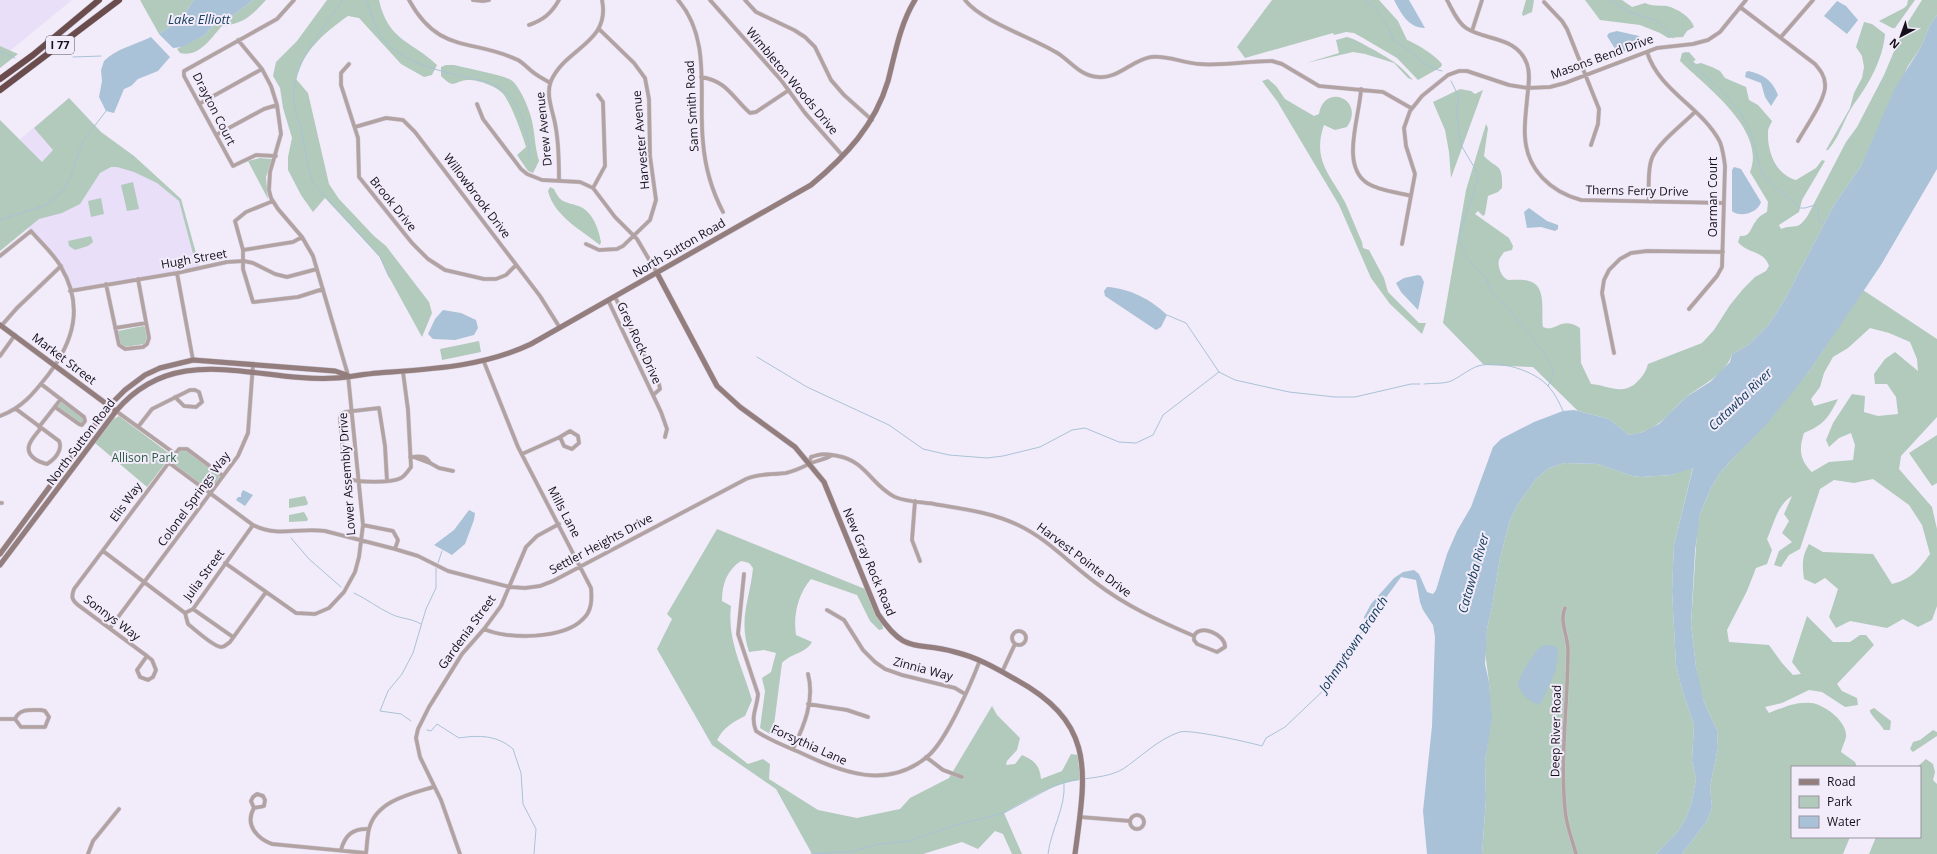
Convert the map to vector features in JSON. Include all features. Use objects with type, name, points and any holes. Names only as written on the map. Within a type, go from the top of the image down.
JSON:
[{"type":"highway","name":"I 77","points":[[0,79],[33,55],[99,0]]},
{"type":"highway","name":"I 77","points":[[0,90],[119,0]]},
{"type":"main road","name":"North Sutton Road","points":[[0,565],[116,411],[128,398],[143,386],[173,373],[199,368],[300,377],[336,378],[348,375],[403,372],[484,362],[520,349],[557,329],[811,185],[843,156],[858,140],[872,120],[887,83],[903,24],[915,0]]},
{"type":"main road","name":"New Gray Rock Road","points":[[657,273],[717,386],[740,407],[795,447],[810,463],[824,482],[878,614],[890,631],[900,640],[912,645],[953,651],[980,660],[1037,691],[1060,712],[1078,745],[1083,775],[1080,817],[1075,854]]},
{"type":"main road","name":"Market Street","points":[[1,325],[116,411]]},
{"type":"main road","name":"North Sutton Road","points":[[0,554],[109,406],[125,390],[145,375],[160,368],[193,360],[335,371],[348,375]]},
{"type":"street","name":"Drayton Court","points":[[276,156],[256,155],[233,166],[184,76],[184,71],[277,19],[294,0]]},
{"type":"street","points":[[409,0],[418,15],[442,37],[456,43],[501,53],[519,61],[536,75],[550,83]]},
{"type":"street","points":[[473,0],[483,2],[489,0]]},
{"type":"street","points":[[529,26],[541,21],[547,16],[559,0]]},
{"type":"street","name":"Drew Avenue","points":[[559,181],[556,128],[550,104],[550,83],[559,66],[590,41],[598,30],[603,19],[602,0]]},
{"type":"street","name":"Sam Smith Road","points":[[678,0],[689,15],[699,45],[703,140],[706,166],[710,183],[722,212]]},
{"type":"street","name":"Wimbleton Woods Drive","points":[[710,0],[789,90],[805,113],[843,156]]},
{"type":"street","points":[[745,0],[756,12],[794,30],[805,37],[815,47],[831,80],[844,95],[872,120]]},
{"type":"street","points":[[965,0],[978,12],[1053,51],[1082,72],[1091,76],[1110,76],[1141,60],[1155,57],[1199,64],[1272,61],[1282,64],[1319,86],[1383,92],[1411,108]]},
{"type":"street","name":"Therns Ferry Drive","points":[[1447,0],[1462,24],[1472,30],[1508,44],[1520,52],[1528,68],[1525,136],[1526,148],[1535,170],[1550,187],[1566,196],[1581,200],[1724,203]]},
{"type":"street","points":[[1472,30],[1482,0]]},
{"type":"street","name":"Masons Bend Drive","points":[[1402,244],[1415,174],[1404,136],[1406,122],[1411,108],[1422,96],[1448,75],[1455,72],[1467,71],[1509,85],[1528,88],[1550,87],[1587,76],[1662,47],[1693,44],[1708,40],[1720,32],[1746,0]]},
{"type":"street","points":[[1781,37],[1813,0]]},
{"type":"street","points":[[1544,2],[1562,20],[1587,76],[1599,114],[1596,132],[1590,145]]},
{"type":"street","points":[[1740,7],[1815,64],[1823,75],[1825,83],[1824,92],[1798,141]]},
{"type":"street","name":"Harvester Avenue","points":[[586,244],[599,250],[617,249],[634,236],[650,220],[656,200],[650,156],[647,86],[642,74],[634,63],[598,30]]},
{"type":"street","points":[[238,40],[262,69],[271,86],[277,105],[281,134],[269,182],[269,190],[273,201],[246,212],[235,221],[243,250],[244,269],[254,302],[298,297],[323,289]]},
{"type":"street","name":"Oarman Court","points":[[1647,52],[1654,70],[1710,127],[1720,143],[1725,166],[1723,262],[1720,271],[1689,309]]},
{"type":"street","name":"Brook Drive","points":[[349,64],[341,73],[341,85],[355,127],[359,152],[359,177],[428,260],[445,270],[484,279],[496,279],[506,275],[516,266]]},
{"type":"street","points":[[199,104],[262,69]]},
{"type":"street","points":[[701,77],[713,79],[721,83],[750,113],[756,112],[789,90]]},
{"type":"street","points":[[1361,89],[1353,142],[1353,160],[1356,170],[1361,179],[1372,186],[1411,196]]},
{"type":"street","points":[[593,188],[605,166],[602,102],[598,95]]},
{"type":"street","points":[[478,104],[483,119],[521,170],[542,180],[580,182],[593,188],[615,217],[634,236],[657,273]]},
{"type":"street","points":[[216,135],[264,109],[277,105]]},
{"type":"street","points":[[1649,201],[1650,166],[1652,158],[1663,144],[1695,112]]},
{"type":"street","name":"Willowbrook Drive","points":[[355,127],[386,118],[403,120],[425,144],[540,296],[557,329]]},
{"type":"street","name":"Lower Assembly Drive","points":[[225,563],[296,613],[315,614],[329,608],[340,598],[351,579],[359,557],[362,541],[363,525],[360,481],[348,375],[318,269],[302,237],[273,201]]},
{"type":"street","points":[[0,256],[31,232],[61,266],[70,290],[74,316],[70,337],[62,357],[27,400],[16,409],[0,416]]},
{"type":"street","points":[[243,250],[293,242],[302,237]]},
{"type":"street","points":[[1614,353],[1602,293],[1604,280],[1609,270],[1620,259],[1631,253],[1647,251],[1723,252]]},
{"type":"street","name":"Hugh Street","points":[[70,290],[177,273],[227,262],[244,261],[261,266],[276,274],[287,277],[318,269]]},
{"type":"street","points":[[1,325],[61,266]]},
{"type":"street","points":[[177,273],[193,360]]},
{"type":"street","points":[[106,284],[118,342],[122,349],[143,347],[149,341],[138,279]]},
{"type":"street","name":"Grey Rock Drive","points":[[614,297],[659,384],[660,389],[652,395]]},
{"type":"street","name":"Grey Rock Drive","points":[[608,300],[667,429],[665,437]]},
{"type":"street","points":[[115,328],[146,323]]},
{"type":"street","points":[[0,356],[15,335]]},
{"type":"street","name":"Mills Lane","points":[[484,362],[522,454],[591,588],[592,604],[584,619],[568,629],[528,637],[496,634],[484,629]]},
{"type":"street","name":"Colonel Springs Way","points":[[110,628],[145,583],[238,456],[248,433],[254,364]]},
{"type":"street","points":[[387,481],[385,446],[380,409],[375,407],[344,412],[340,418],[345,473],[349,479],[360,481],[387,481],[400,479],[411,467],[412,457],[403,372]]},
{"type":"street","points":[[41,384],[84,416],[85,420],[83,424],[77,424],[55,407]]},
{"type":"street","points":[[138,427],[152,409],[175,397],[195,390],[202,396],[202,402],[196,407],[184,406],[179,404],[175,397]]},
{"type":"street","points":[[16,409],[40,428],[59,441],[59,451],[47,464],[38,461],[29,454],[28,444],[40,428],[61,399]]},
{"type":"street","points":[[116,411],[174,453],[180,448],[185,448],[224,476]]},
{"type":"street","points":[[522,454],[570,431],[578,436],[579,443],[572,449],[564,446],[560,437]]},
{"type":"street","name":"Elis Way","points":[[73,592],[174,453]]},
{"type":"street","name":"Harvest Pointe Drive","points":[[810,463],[812,457],[823,453],[855,461],[865,469],[883,489],[894,496],[915,501],[983,512],[1019,525],[1038,536],[1096,584],[1122,601],[1149,617],[1194,636]]},
{"type":"street","points":[[810,463],[832,455]]},
{"type":"street","points":[[412,457],[424,458],[439,468],[453,471]]},
{"type":"street","points":[[168,462],[253,525],[266,532],[276,533],[312,529],[362,541]]},
{"type":"street","name":"Settler Heights Drive","points":[[362,541],[418,556],[448,571],[510,587],[525,588],[540,586],[756,474],[785,473],[800,470],[810,463]]},
{"type":"street","points":[[915,501],[912,540],[920,561]]},
{"type":"street","name":"Gardenia Street","points":[[460,854],[441,800],[433,787],[417,748],[418,729],[454,665],[501,606],[510,587],[517,565],[526,547],[537,536],[559,524]]},
{"type":"street","name":"Julia Street","points":[[253,525],[193,609],[185,613],[188,624],[220,647],[224,646],[233,637],[266,592]]},
{"type":"street","points":[[363,525],[393,531],[398,540],[395,549]]},
{"type":"street","points":[[103,551],[185,613]]},
{"type":"street","name":"Forsythia Lane","points":[[744,574],[738,634],[758,694],[758,702],[752,719],[756,731],[793,750],[843,771],[868,775],[896,773],[926,758],[941,740],[965,694],[980,660]]},
{"type":"street","name":"Sonnys Way","points":[[73,592],[73,600],[78,605],[110,628],[147,656],[152,660],[156,670],[153,677],[148,680],[140,677],[137,670],[147,656]]},
{"type":"street","name":"Deep River Road","points":[[1565,608],[1562,620],[1568,645],[1568,671],[1565,736],[1565,808],[1569,833],[1576,854]]},
{"type":"street","points":[[193,609],[233,637]]},
{"type":"street","name":"Zinnia Way","points":[[827,610],[844,620],[863,650],[875,662],[885,669],[902,675],[955,688],[965,694]]},
{"type":"street","name":"Harvest Pointe Drive","points":[[1202,630],[1221,637],[1225,642],[1225,647],[1220,652],[1214,652],[1197,644],[1194,640],[1194,636],[1198,631],[1202,630]]},
{"type":"street","points":[[1017,631],[1022,631],[1025,635],[1025,641],[1021,644],[1015,644],[1012,639],[1012,635],[1017,631]]},
{"type":"street","points":[[1002,672],[1015,644]]},
{"type":"street","points":[[793,750],[804,727],[811,686],[808,674]]},
{"type":"street","points":[[808,704],[847,710],[868,717]]},
{"type":"street","points":[[0,719],[14,720],[21,726],[44,726],[49,717],[45,711],[23,710],[19,712],[14,720]]},
{"type":"street","points":[[926,758],[943,770],[962,777]]},
{"type":"street","points":[[254,808],[264,806],[265,800],[263,796],[258,794],[253,797],[251,801],[254,808],[252,823],[254,832],[261,840],[272,844],[366,853],[369,829],[376,815],[390,802],[433,787]]},
{"type":"street","points":[[88,854],[93,841],[119,809]]},
{"type":"street","points":[[1080,817],[1130,820],[1135,815],[1140,815],[1143,818],[1143,826],[1137,829],[1131,825],[1130,820]]},
{"type":"street","points":[[341,850],[344,840],[351,833],[359,828],[369,829]]},
{"type":"shaded area","points":[[0,0],[72,0],[0,59]]},
{"type":"shaded area","points":[[69,98],[101,132],[134,156],[181,199],[200,268],[70,291],[61,266],[28,228],[25,231],[50,171],[19,140]]},
{"type":"green space","points":[[140,0],[194,0],[180,20],[159,34]]},
{"type":"green space","points":[[253,0],[266,0],[242,21],[222,26],[199,50],[187,54],[180,53],[177,49],[205,35],[217,20],[235,14]]},
{"type":"green space","points":[[327,0],[379,0],[388,24],[395,32],[437,65],[432,75],[424,77],[401,64],[359,18],[348,16],[323,36],[309,51],[303,60],[296,79],[308,93],[329,184],[339,199],[374,236],[386,246],[429,302],[432,313],[422,337],[389,277],[380,257],[325,198],[313,212],[301,195],[288,170],[288,157],[292,138],[283,108],[280,88],[273,76],[276,62],[297,41]]},
{"type":"green space","points":[[1272,0],[1379,0],[1398,21],[1407,40],[1421,47],[1435,57],[1442,64],[1441,67],[1418,80],[1397,58],[1354,33],[1346,32],[1334,35],[1333,33],[1245,58],[1237,47]]},
{"type":"green space","points":[[1526,0],[1534,0],[1532,12],[1523,16],[1522,14]]},
{"type":"green space","points":[[1585,0],[1622,0],[1632,7],[1645,3],[1667,6],[1684,14],[1694,27],[1687,31],[1683,37],[1668,38],[1640,25],[1600,20]]},
{"type":"green space","points":[[1908,0],[1915,0],[1895,28],[1892,28],[1879,21],[1904,8],[1907,5]]},
{"type":"green space","points":[[1922,0],[1937,0],[1937,15],[1929,27],[1921,47],[1908,66],[1861,166],[1834,205],[1784,301],[1769,324],[1747,346],[1732,354],[1729,361],[1719,374],[1685,398],[1655,426],[1645,431],[1629,435],[1609,419],[1578,411],[1533,367],[1484,365],[1443,323],[1466,190],[1486,124],[1488,128],[1484,156],[1500,170],[1502,188],[1498,192],[1488,196],[1485,214],[1483,216],[1478,211],[1475,214],[1509,238],[1513,246],[1512,250],[1504,252],[1499,259],[1501,272],[1506,279],[1532,282],[1538,287],[1542,301],[1543,327],[1552,328],[1568,323],[1580,328],[1581,363],[1591,384],[1614,389],[1625,389],[1636,383],[1646,370],[1648,364],[1702,343],[1714,330],[1730,305],[1743,289],[1755,277],[1766,271],[1769,266],[1763,257],[1746,249],[1738,242],[1740,236],[1748,234],[1758,218],[1767,212],[1768,202],[1750,172],[1753,156],[1750,140],[1742,125],[1718,96],[1680,61],[1682,53],[1689,52],[1696,60],[1693,61],[1696,64],[1701,63],[1712,67],[1720,71],[1725,78],[1746,87],[1749,100],[1758,105],[1772,121],[1768,131],[1769,147],[1774,161],[1783,173],[1796,180],[1816,168],[1822,160],[1825,161],[1802,200],[1799,212],[1779,225],[1781,229],[1796,226],[1801,224],[1808,215],[1846,142],[1857,127],[1884,75],[1903,30]]},
{"type":"green space","points":[[1864,22],[1872,24],[1885,34],[1884,43],[1870,80],[1851,109],[1836,139],[1828,150],[1826,150],[1850,108],[1854,93],[1862,78],[1864,67],[1862,56],[1856,47]]},
{"type":"green space","points":[[1347,37],[1362,43],[1392,61],[1413,80],[1408,78],[1394,63],[1353,52],[1306,63],[1339,53],[1336,40]]},
{"type":"green space","points":[[0,46],[18,54],[0,68]]},
{"type":"green space","points":[[446,65],[454,65],[493,74],[507,78],[514,83],[524,99],[532,121],[539,161],[533,173],[528,171],[517,155],[526,147],[513,113],[504,95],[492,86],[477,81],[468,80],[454,84],[449,83],[441,76],[441,67]]},
{"type":"green space","points":[[1268,79],[1276,86],[1285,99],[1314,116],[1319,114],[1322,104],[1328,99],[1335,97],[1342,98],[1348,102],[1351,109],[1351,117],[1347,127],[1335,130],[1324,125],[1321,137],[1321,157],[1324,166],[1345,202],[1362,242],[1363,248],[1369,250],[1384,278],[1388,292],[1419,323],[1426,323],[1422,334],[1390,304],[1371,278],[1339,205],[1277,101],[1262,81]]},
{"type":"green space","points":[[1460,89],[1471,91],[1475,94],[1483,90],[1451,178],[1449,152],[1445,130],[1433,102]]},
{"type":"green space","points":[[69,98],[101,132],[134,156],[181,199],[199,264],[196,265],[179,201],[157,183],[134,172],[117,167],[111,167],[100,173],[80,204],[62,213],[39,219],[0,251],[0,120],[42,162],[53,150],[34,128]]},
{"type":"green space","points":[[260,158],[272,159],[266,177],[268,199],[248,161]]},
{"type":"green space","points":[[133,182],[139,209],[127,211],[121,185]]},
{"type":"green space","points":[[550,187],[554,189],[559,198],[565,202],[581,207],[589,213],[599,232],[601,242],[600,245],[562,215],[551,200],[548,191]]},
{"type":"green space","points":[[101,198],[104,214],[91,217],[88,201]]},
{"type":"green space","points":[[91,236],[93,242],[88,246],[75,250],[69,246],[68,241]]},
{"type":"green space","points":[[1863,290],[1937,339],[1937,417],[1901,456],[1899,469],[1932,507],[1937,529],[1937,606],[1932,620],[1918,627],[1903,619],[1887,628],[1850,621],[1836,628],[1829,617],[1838,589],[1825,578],[1815,584],[1804,579],[1803,561],[1809,544],[1823,552],[1873,554],[1892,584],[1905,579],[1914,573],[1930,554],[1922,525],[1909,505],[1873,479],[1854,483],[1834,480],[1820,489],[1800,549],[1789,555],[1781,567],[1774,565],[1779,551],[1792,542],[1782,533],[1789,521],[1784,514],[1792,496],[1783,504],[1776,515],[1767,539],[1772,550],[1767,564],[1756,568],[1747,591],[1727,630],[1729,642],[1769,645],[1793,675],[1801,674],[1792,662],[1807,616],[1833,642],[1850,642],[1860,635],[1866,635],[1874,645],[1837,684],[1842,691],[1857,698],[1858,705],[1845,707],[1822,692],[1809,690],[1782,703],[1765,707],[1769,713],[1795,704],[1816,704],[1834,715],[1846,731],[1846,737],[1841,752],[1855,762],[1857,766],[1791,766],[1791,838],[1850,838],[1843,854],[1682,854],[1707,821],[1712,808],[1710,787],[1718,748],[1717,730],[1704,702],[1699,685],[1691,624],[1697,531],[1700,514],[1711,488],[1720,473],[1808,373]],"holes":[[[1870,328],[1889,333],[1910,342],[1917,359],[1918,371],[1895,352],[1885,359],[1874,374],[1875,384],[1887,384],[1896,397],[1898,414],[1878,416],[1864,412],[1865,396],[1852,394],[1833,423],[1826,440],[1829,447],[1839,438],[1851,433],[1855,445],[1853,460],[1829,462],[1812,472],[1802,458],[1801,444],[1804,433],[1817,427],[1825,420],[1838,399],[1814,406],[1811,399],[1820,387],[1824,373],[1833,357],[1848,348]]]},
{"type":"green space","points":[[143,326],[145,327],[147,339],[144,344],[124,347],[120,343],[118,331]]},
{"type":"green space","points":[[479,341],[481,352],[442,360],[440,349]]},
{"type":"green space","points":[[61,401],[83,417],[84,420],[81,424],[57,407]]},
{"type":"green space","name":"Allison Park","points":[[119,416],[170,454],[170,457],[147,487],[95,443],[112,420]]},
{"type":"green space","points":[[1937,435],[1937,483],[1932,486],[1909,453]]},
{"type":"green space","points":[[185,449],[219,474],[220,478],[213,488],[206,488],[173,463],[172,459],[179,451]]},
{"type":"green space","points":[[1565,463],[1598,464],[1632,476],[1641,477],[1671,475],[1693,467],[1674,545],[1672,590],[1676,665],[1681,686],[1694,725],[1692,761],[1696,779],[1691,805],[1685,820],[1678,831],[1656,854],[1482,854],[1486,799],[1485,762],[1491,718],[1489,682],[1485,652],[1487,629],[1500,558],[1510,520],[1518,504],[1536,479],[1549,468]]},
{"type":"green space","points":[[305,496],[308,503],[307,505],[289,508],[289,499]]},
{"type":"green space","points":[[304,512],[308,519],[307,521],[289,522],[289,515]]},
{"type":"green space","points":[[717,529],[865,589],[883,626],[883,629],[879,630],[870,621],[857,595],[811,579],[806,585],[800,598],[796,612],[795,627],[796,635],[812,642],[806,649],[786,659],[782,663],[774,725],[776,734],[770,734],[760,728],[765,691],[762,678],[771,672],[776,653],[764,650],[749,652],[746,640],[745,619],[753,568],[749,563],[741,561],[732,569],[726,578],[722,601],[731,606],[731,631],[752,700],[745,716],[729,725],[717,740],[748,764],[763,759],[770,764],[769,779],[818,810],[857,818],[900,809],[910,798],[949,778],[992,706],[997,715],[1020,738],[1017,750],[1007,761],[1006,765],[1015,764],[1022,755],[1036,764],[1041,779],[1062,771],[1071,754],[1078,755],[1080,780],[1060,785],[1031,797],[1004,813],[1022,854],[1012,854],[1003,834],[995,831],[978,849],[962,842],[923,854],[812,854],[776,789],[712,745],[657,649],[672,619],[667,614]]},
{"type":"green space","points":[[1874,708],[1891,721],[1890,730],[1884,730],[1870,712],[1870,710]]},
{"type":"green space","points":[[1933,730],[1937,732],[1937,736],[1913,752],[1910,749],[1913,742],[1920,740]]},
{"type":"green space","points":[[1926,759],[1933,764],[1935,772],[1933,780],[1937,784],[1937,854],[1869,854],[1876,838],[1921,838],[1921,766],[1918,766]]},
{"type":"water","name":"Lake Elliott","points":[[194,0],[253,0],[235,14],[217,20],[205,35],[182,47],[173,48],[159,34],[180,20]]},
{"type":"water","points":[[1394,0],[1409,0],[1425,28],[1410,23],[1402,15]]},
{"type":"water","points":[[1837,1],[1846,6],[1858,20],[1847,34],[1824,16]]},
{"type":"water","name":"Catawba River","points":[[1937,15],[1937,169],[1881,265],[1808,373],[1765,426],[1720,473],[1711,488],[1700,514],[1695,551],[1691,624],[1696,667],[1704,702],[1717,730],[1718,748],[1710,787],[1712,808],[1707,821],[1682,854],[1656,854],[1678,831],[1685,820],[1691,805],[1696,779],[1692,761],[1694,725],[1681,686],[1676,665],[1672,590],[1674,545],[1693,468],[1671,475],[1641,477],[1632,476],[1598,464],[1565,463],[1549,468],[1536,479],[1518,504],[1510,520],[1500,558],[1487,629],[1485,664],[1489,682],[1492,718],[1485,762],[1486,799],[1482,854],[1427,854],[1423,811],[1432,726],[1435,637],[1433,625],[1423,610],[1416,580],[1401,577],[1366,625],[1364,617],[1371,604],[1394,578],[1403,572],[1414,570],[1419,574],[1427,592],[1433,594],[1436,590],[1447,554],[1457,531],[1471,507],[1493,447],[1501,439],[1534,422],[1563,411],[1574,410],[1609,419],[1629,435],[1643,432],[1659,424],[1686,397],[1710,382],[1730,362],[1732,354],[1747,346],[1769,324],[1784,301],[1834,205],[1861,166],[1895,88],[1921,47],[1929,27]]},
{"type":"water","points":[[1617,31],[1639,36],[1641,43],[1638,46],[1620,53],[1617,52],[1607,36],[1609,33]]},
{"type":"water","points":[[151,37],[170,57],[158,71],[138,79],[131,86],[124,89],[114,113],[106,111],[99,97],[102,81],[101,70],[104,61],[120,50]]},
{"type":"water","points":[[1748,71],[1763,76],[1773,85],[1778,95],[1771,106],[1765,97],[1761,83],[1745,77],[1746,72]]},
{"type":"water","points":[[1734,167],[1741,169],[1761,202],[1753,212],[1739,214],[1732,211],[1732,170]]},
{"type":"water","points":[[1529,208],[1547,221],[1558,225],[1558,229],[1555,231],[1541,227],[1527,228],[1524,212]]},
{"type":"water","points":[[1418,275],[1421,276],[1424,282],[1418,310],[1401,292],[1396,283],[1404,278]]},
{"type":"water","points":[[1107,287],[1132,292],[1154,304],[1167,315],[1161,327],[1156,330],[1105,296],[1104,291]]},
{"type":"water","points":[[443,310],[461,313],[476,320],[478,328],[474,335],[455,340],[433,339],[428,334],[435,319]]},
{"type":"water","points":[[243,490],[253,495],[245,506],[236,500],[238,497],[241,497]]},
{"type":"water","points":[[469,510],[475,513],[465,544],[452,555],[434,545],[454,530]]},
{"type":"water","points":[[1553,645],[1558,650],[1556,670],[1541,703],[1535,703],[1521,692],[1518,685],[1527,665],[1538,649],[1544,646]]},
{"type":"waterway","points":[[343,0],[302,61],[294,88],[294,103],[313,183],[380,257],[389,277]]},
{"type":"waterway","points":[[366,0],[383,40],[396,51],[426,66],[491,84],[511,98],[522,116],[528,136],[529,157]]},
{"type":"waterway","points":[[1365,0],[1375,8],[1382,17],[1393,40],[1429,66],[1442,71]]},
{"type":"waterway","points":[[1611,0],[1629,12],[1655,20],[1666,29],[1673,38]]},
{"type":"waterway","points":[[0,51],[15,58]]},
{"type":"waterway","points":[[1685,52],[1692,64],[1722,91],[1742,115],[1752,134],[1761,172],[1800,208],[1815,205],[1818,210],[1819,221],[1824,224]]},
{"type":"waterway","points":[[73,57],[101,56]]},
{"type":"waterway","points":[[1451,81],[1458,95],[1457,115],[1461,145],[1477,172],[1477,183],[1460,232],[1460,243],[1468,259],[1487,280],[1491,292],[1514,315],[1547,357],[1552,366],[1553,376],[1548,386]]},
{"type":"waterway","points":[[0,220],[46,205],[63,191],[71,176],[83,141],[106,111]]},
{"type":"waterway","points":[[1167,315],[1186,323],[1219,372],[1235,380],[1289,392],[1335,397],[1355,397],[1411,384],[1420,384]]},
{"type":"waterway","points":[[757,357],[807,387],[889,425],[923,449],[949,455],[987,458],[1003,456],[1040,447],[1072,430],[1085,428],[1119,442],[1136,443],[1153,435],[1163,415],[1219,372]]},
{"type":"waterway","points":[[1424,384],[1448,382],[1478,366],[1496,364],[1526,371],[1543,381],[1553,392],[1563,411]]},
{"type":"waterway","points":[[291,538],[309,559],[341,587]]},
{"type":"waterway","points":[[438,563],[442,551]]},
{"type":"waterway","points":[[411,721],[401,714],[380,711],[388,691],[402,674],[413,653],[426,609],[436,588],[436,568]]},
{"type":"waterway","points":[[354,593],[391,614],[421,624]]},
{"type":"waterway","name":"Johnnytown Branch","points":[[1084,779],[1104,776],[1123,769],[1164,739],[1180,732],[1207,734],[1262,746],[1266,738],[1285,727],[1326,688],[1366,625]]},
{"type":"waterway","points":[[427,730],[431,731],[437,724],[459,738],[474,736],[488,737],[501,741],[513,749],[521,773],[523,804],[536,829],[534,854]]},
{"type":"waterway","name":"Johnnytown Branch","points":[[811,854],[854,851],[879,844],[909,841],[952,826],[1004,813],[1052,787],[1064,782],[1081,779]]},
{"type":"waterway","points":[[1048,854],[1052,836],[1061,810],[1064,783]]}]
